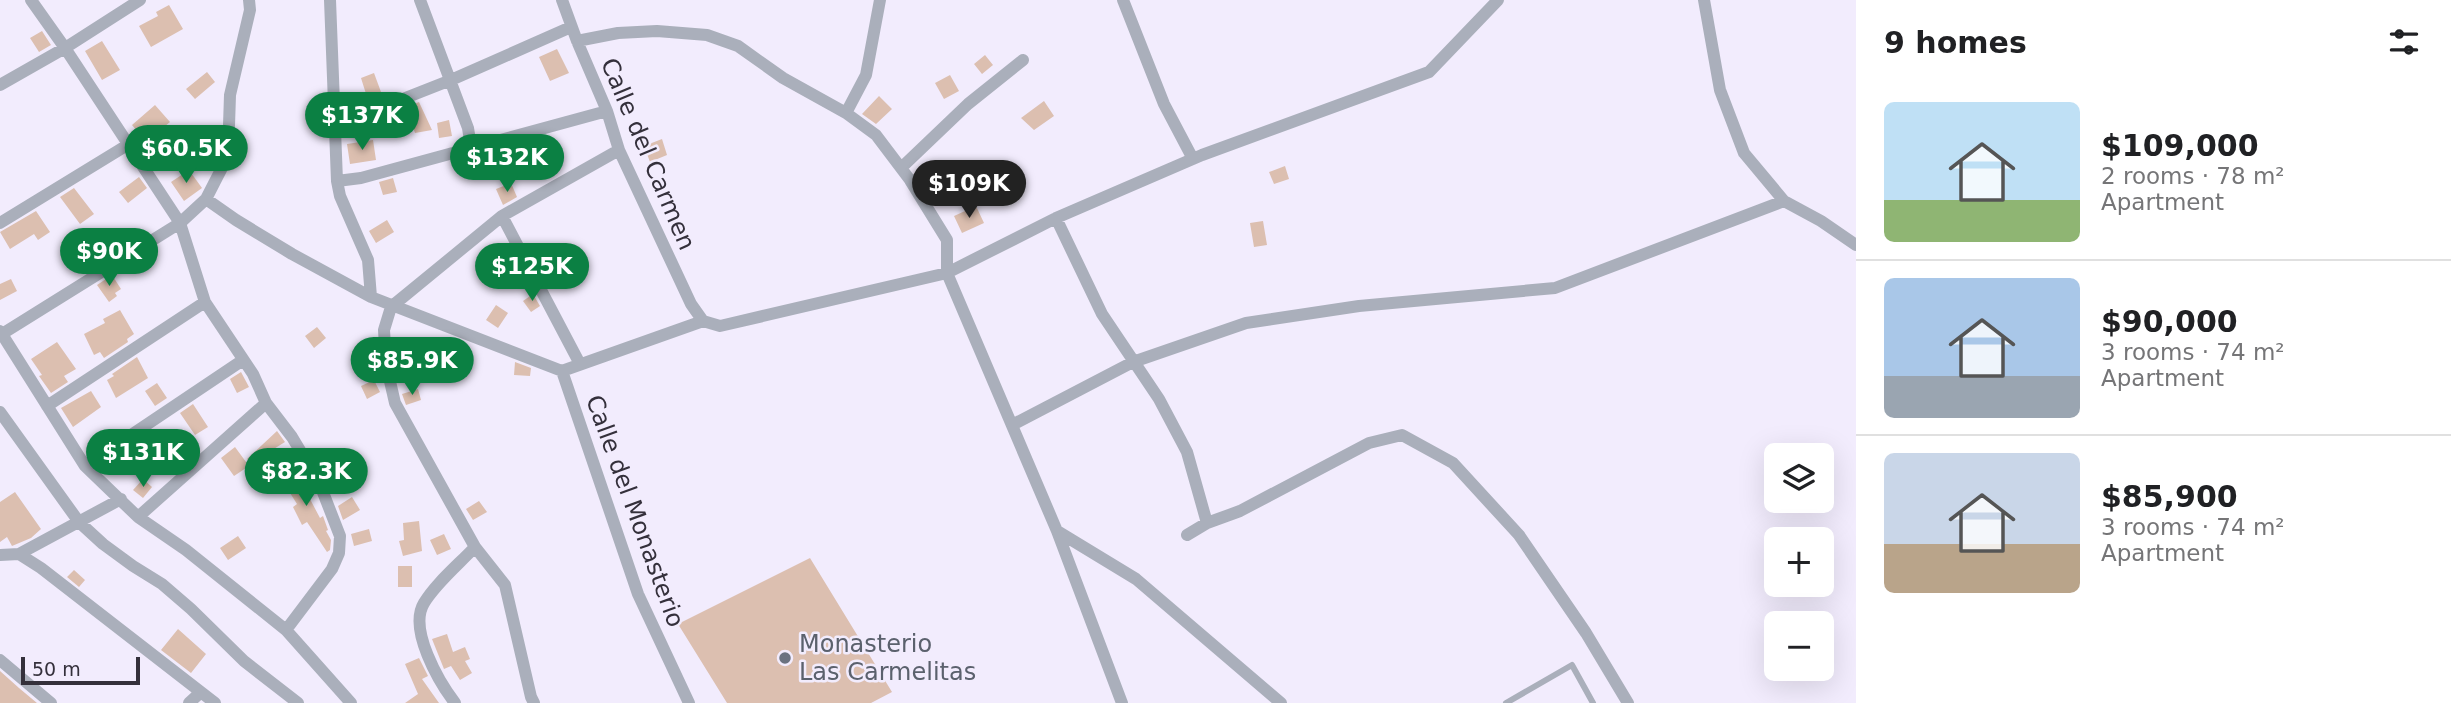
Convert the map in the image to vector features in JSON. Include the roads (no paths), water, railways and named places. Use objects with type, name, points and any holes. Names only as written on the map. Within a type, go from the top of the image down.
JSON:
[{"type":"street","points":[[31,0],[180,223],[205,302],[243,360],[266,403],[292,436],[319,482],[340,536],[339,553],[332,569],[286,630]]},
{"type":"street","points":[[0,85],[65,48],[140,0]]},
{"type":"street","points":[[249,0],[250,10],[230,94],[228,156],[206,199],[180,223],[1,333],[85,466],[138,517],[186,550],[286,630],[351,703]]},
{"type":"street","points":[[330,0],[337,181],[340,196],[368,260],[371,297]]},
{"type":"street","points":[[420,0],[468,128],[471,147]]},
{"type":"street","points":[[846,113],[866,75],[880,0]]},
{"type":"street","points":[[1123,0],[1164,104],[1193,159]]},
{"type":"street","points":[[206,199],[281,247],[391,307],[562,371],[703,321],[720,326],[947,273],[1056,218],[1193,159],[1429,72],[1498,0]]},
{"type":"street","points":[[1704,0],[1720,90],[1744,153],[1784,201],[1856,244]]},
{"type":"street","name":"Calle del Carmen","points":[[567,2],[571,27],[607,111],[619,150],[691,304],[703,321]]},
{"type":"street","points":[[334,126],[450,80],[571,27]]},
{"type":"street","points":[[577,41],[618,33],[657,31],[707,34],[738,46],[783,78],[846,113],[876,135],[901,168],[947,240],[947,273],[1057,531],[1122,703]]},
{"type":"street","points":[[901,168],[968,104],[1023,60]]},
{"type":"street","points":[[337,181],[361,178],[607,111]]},
{"type":"street","points":[[0,223],[129,144]]},
{"type":"street","points":[[534,703],[505,585],[475,547],[395,403],[386,364],[384,330],[391,307],[502,216],[619,150]]},
{"type":"street","points":[[1012,425],[1133,362],[1246,323],[1359,306],[1555,288],[1784,201]]},
{"type":"street","points":[[502,216],[580,364]]},
{"type":"street","points":[[1056,218],[1102,314],[1159,399],[1187,452],[1207,523]]},
{"type":"street","points":[[47,406],[205,302]]},
{"type":"street","points":[[85,466],[243,360]]},
{"type":"street","name":"Calle del Monasterio","points":[[562,371],[638,594],[689,703]]},
{"type":"street","points":[[138,517],[266,403]]},
{"type":"street","points":[[0,412],[79,522],[123,559],[162,584],[244,661],[298,703]]},
{"type":"street","points":[[1187,535],[1207,523],[1240,512],[1369,443],[1402,435],[1453,463],[1520,535],[1586,633],[1628,703]]},
{"type":"street","points":[[0,555],[19,554],[121,499]]},
{"type":"street","points":[[1057,531],[1136,579],[1281,703]]},
{"type":"street","points":[[455,703],[441,685],[428,657],[418,620],[423,605],[475,547]]},
{"type":"street","points":[[19,554],[215,703]]},
{"type":"street","points":[[0,660],[51,703]]},
{"type":"street","points":[[189,703],[201,692]]},
{"type":"lane","points":[[1506,703],[1572,665],[1593,703]]},
{"type":"place","name":"Monasterio Las Carmelitas","points":[[785,658]]}]
